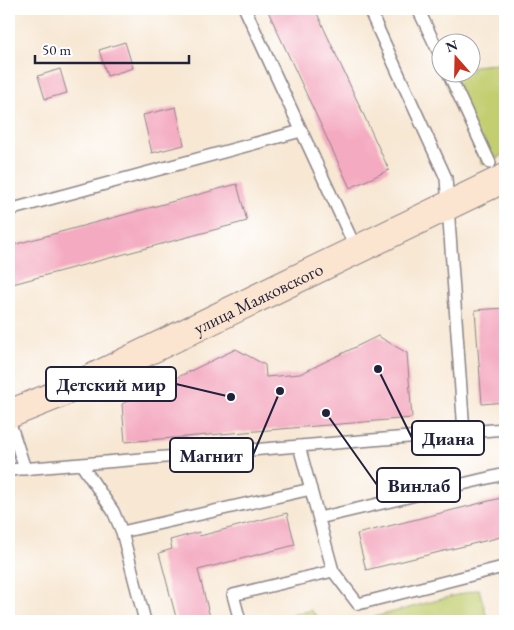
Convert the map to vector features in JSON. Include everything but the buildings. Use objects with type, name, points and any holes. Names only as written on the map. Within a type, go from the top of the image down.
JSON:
[{"type":"street","name":"улица Маяковского","points":[[9,414],[59,394],[448,206],[498,170]]},
{"type":"lane","points":[[245,9],[357,251]]},
{"type":"lane","points":[[369,9],[446,178],[464,432]]},
{"type":"lane","points":[[418,9],[432,38]]},
{"type":"lane","points":[[453,82],[498,170]]},
{"type":"lane","points":[[9,210],[301,131]]},
{"type":"lane","points":[[9,420],[25,469]]},
{"type":"lane","points":[[9,470],[505,429]]},
{"type":"lane","points":[[299,446],[333,571],[358,604],[503,567],[505,574]]},
{"type":"lane","points":[[81,464],[113,511],[122,532],[145,621]]},
{"type":"lane","points":[[318,518],[505,474]]},
{"type":"lane","points":[[122,532],[311,489]]},
{"type":"lane","points":[[240,621],[233,595],[333,571]]},
{"type":"green space","points":[[505,63],[505,154],[482,165],[446,82],[482,82],[482,65]]},
{"type":"green space","points":[[479,589],[488,621],[360,621]]},
{"type":"green space","points":[[311,610],[321,621],[270,621]]},
{"type":"place","name":"Диана","points":[[378,369]]},
{"type":"place","name":"Магнит","points":[[280,391]]},
{"type":"place","name":"Детский мир","points":[[231,397]]},
{"type":"place","name":"Винлаб","points":[[326,413]]}]
